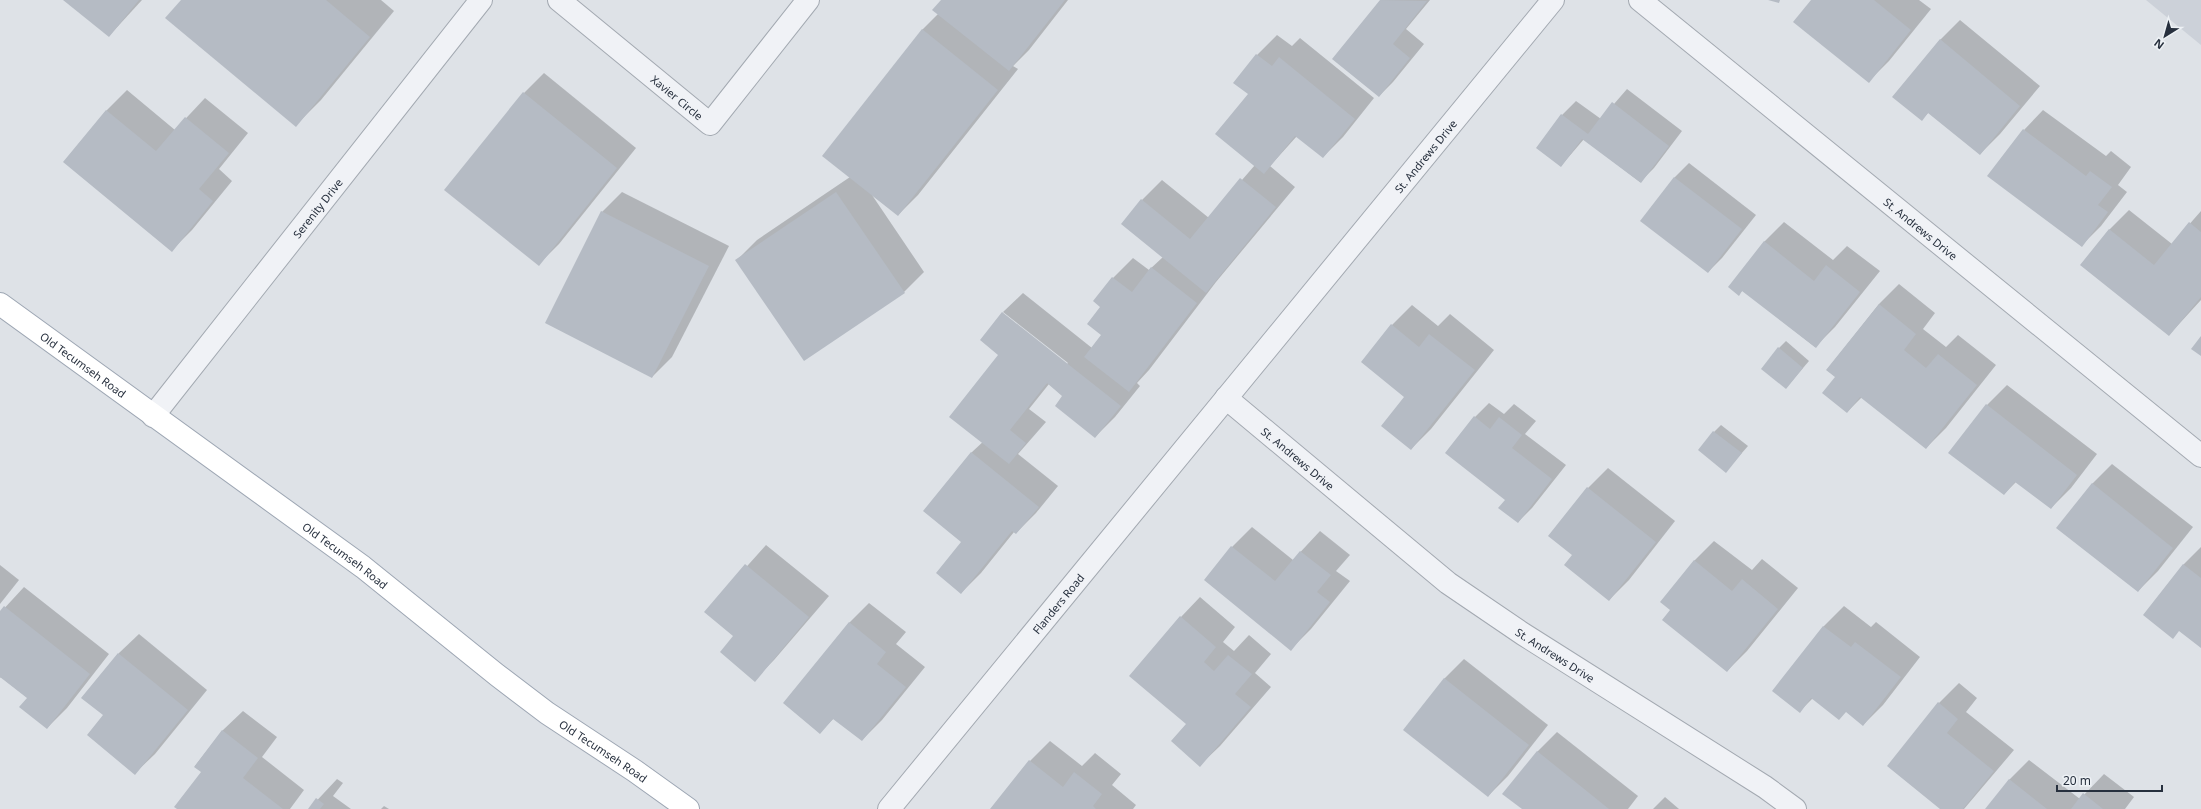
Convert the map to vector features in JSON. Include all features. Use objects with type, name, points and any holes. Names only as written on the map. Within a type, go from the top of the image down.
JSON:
[{"type":"main road","name":"Old Tecumseh Road","points":[[0,304],[363,567],[497,675],[547,713],[688,809]]},
{"type":"street","name":"Serenity Drive","points":[[153,416],[481,0]]},
{"type":"street","name":"Xavier Circle","points":[[559,0],[710,124],[808,0]]},
{"type":"street","name":"St. Andrews Drive","points":[[1553,0],[1226,398],[1448,583],[1523,634],[1765,787],[1795,809]]},
{"type":"street","name":"St. Andrews Drive","points":[[1640,0],[2201,456]]},
{"type":"street","name":"Flanders Road","points":[[889,809],[1226,398]]},
{"type":"shaded area","points":[[2146,0],[2201,0],[2201,45]]},
{"type":"building","points":[[63,0],[139,0],[109,37]]},
{"type":"building","points":[[181,0],[326,0],[370,37],[296,127],[165,18]]},
{"type":"building","points":[[941,0],[1065,0],[1009,71],[932,10]]},
{"type":"building","points":[[1380,0],[1427,1],[1393,44],[1410,58],[1379,97],[1332,59]]},
{"type":"building","points":[[1768,0],[1780,0],[1779,3]]},
{"type":"building","points":[[1811,0],[1874,0],[1911,30],[1869,83],[1793,22]]},
{"type":"building","points":[[922,29],[998,90],[898,216],[822,156]]},
{"type":"building","points":[[1940,39],[2020,106],[1980,155],[1928,113],[1922,121],[1892,97]]},
{"type":"building","points":[[1256,54],[1272,66],[1279,57],[1355,119],[1323,158],[1295,136],[1264,174],[1215,134],[1248,94],[1233,83]]},
{"type":"building","points":[[523,92],[617,168],[539,266],[444,190]]},
{"type":"building","points":[[1612,102],[1669,146],[1641,183],[1582,139],[1561,167],[1536,148],[1561,114],[1588,134]]},
{"type":"building","points":[[106,110],[156,151],[185,117],[229,153],[199,189],[213,201],[172,252],[63,162]]},
{"type":"building","points":[[2023,129],[2086,176],[2090,171],[2112,187],[2098,205],[2108,212],[2082,247],[1987,176]]},
{"type":"building","points":[[1674,177],[1742,229],[1708,273],[1640,221]]},
{"type":"building","points":[[1240,178],[1276,207],[1206,293],[1121,224],[1141,199],[1190,239]]},
{"type":"building","points":[[836,192],[905,293],[804,361],[735,260]]},
{"type":"building","points":[[601,211],[709,266],[652,378],[545,323]]},
{"type":"building","points":[[2189,222],[2201,232],[2201,297],[2169,336],[2080,265],[2109,229],[2154,265]]},
{"type":"building","points":[[1764,241],[1814,281],[1826,265],[1860,292],[1816,348],[1742,291],[1739,296],[1728,287]]},
{"type":"building","points":[[1151,267],[1197,303],[1129,392],[1084,357],[1101,335],[1087,324],[1100,307],[1093,301],[1112,277],[1132,292]]},
{"type":"building","points":[[1879,304],[1916,334],[1904,350],[1926,368],[1938,354],[1977,385],[1926,449],[1860,397],[1847,413],[1822,393],[1835,377],[1826,370]]},
{"type":"building","points":[[1002,312],[1121,406],[1095,438],[1055,406],[1062,396],[1047,383],[1010,430],[1026,443],[1009,464],[949,417],[998,355],[980,340]]},
{"type":"building","points":[[1391,324],[1419,347],[1429,334],[1475,370],[1411,450],[1381,426],[1404,397],[1361,362]]},
{"type":"building","points":[[2201,336],[2201,356],[2191,349]]},
{"type":"building","points":[[1778,347],[1803,368],[1786,389],[1761,369]]},
{"type":"building","points":[[1986,404],[2077,475],[2051,509],[2015,482],[2004,495],[1948,453]]},
{"type":"building","points":[[1474,416],[1490,429],[1499,417],[1522,435],[1512,448],[1552,479],[1518,523],[1498,508],[1505,500],[1445,453]]},
{"type":"building","points":[[1713,431],[1742,453],[1726,473],[1698,450]]},
{"type":"building","points":[[971,452],[1039,507],[1016,534],[1012,531],[961,594],[936,573],[961,542],[923,511]]},
{"type":"building","points":[[2092,483],[2173,548],[2138,592],[2056,528]]},
{"type":"building","points":[[1587,487],[1656,542],[1609,601],[1564,565],[1572,555],[1548,536]]},
{"type":"building","points":[[1231,546],[1275,581],[1300,551],[1331,575],[1317,592],[1330,602],[1291,651],[1204,580]]},
{"type":"building","points":[[1694,560],[1732,591],[1742,579],[1778,609],[1727,672],[1662,620],[1670,610],[1660,602]]},
{"type":"building","points":[[745,564],[809,617],[755,682],[720,652],[733,636],[704,612]]},
{"type":"building","points":[[2183,564],[2201,578],[2201,648],[2179,631],[2173,639],[2143,615]]},
{"type":"building","points":[[4,606],[90,674],[47,729],[19,707],[27,698],[0,677],[0,611]]},
{"type":"building","points":[[1180,616],[1216,647],[1204,662],[1214,671],[1228,655],[1252,674],[1235,694],[1251,707],[1200,767],[1171,741],[1186,724],[1129,676]]},
{"type":"building","points":[[849,622],[886,652],[877,664],[906,687],[862,741],[833,719],[820,734],[783,703]]},
{"type":"building","points":[[1823,626],[1851,647],[1855,642],[1901,677],[1863,726],[1846,712],[1839,720],[1811,698],[1800,713],[1772,691]]},
{"type":"building","points":[[118,653],[188,710],[135,775],[87,735],[103,715],[81,698]]},
{"type":"building","points":[[1444,678],[1529,745],[1488,797],[1403,730]]},
{"type":"building","points":[[1938,702],[1958,719],[1947,733],[1994,771],[1963,809],[1940,809],[1887,766]]},
{"type":"building","points":[[222,730],[258,758],[243,778],[283,809],[177,809],[174,807],[201,772],[194,767]]},
{"type":"building","points":[[1537,751],[1609,809],[1522,809],[1502,794]]},
{"type":"building","points":[[1029,760],[1063,787],[1074,772],[1102,794],[1093,806],[1096,809],[990,809]]},
{"type":"building","points":[[2009,779],[2047,809],[1985,809]]},
{"type":"building","points":[[2083,793],[2103,809],[2071,809]]},
{"type":"building","points":[[316,798],[324,804],[320,809],[308,809]]}]
